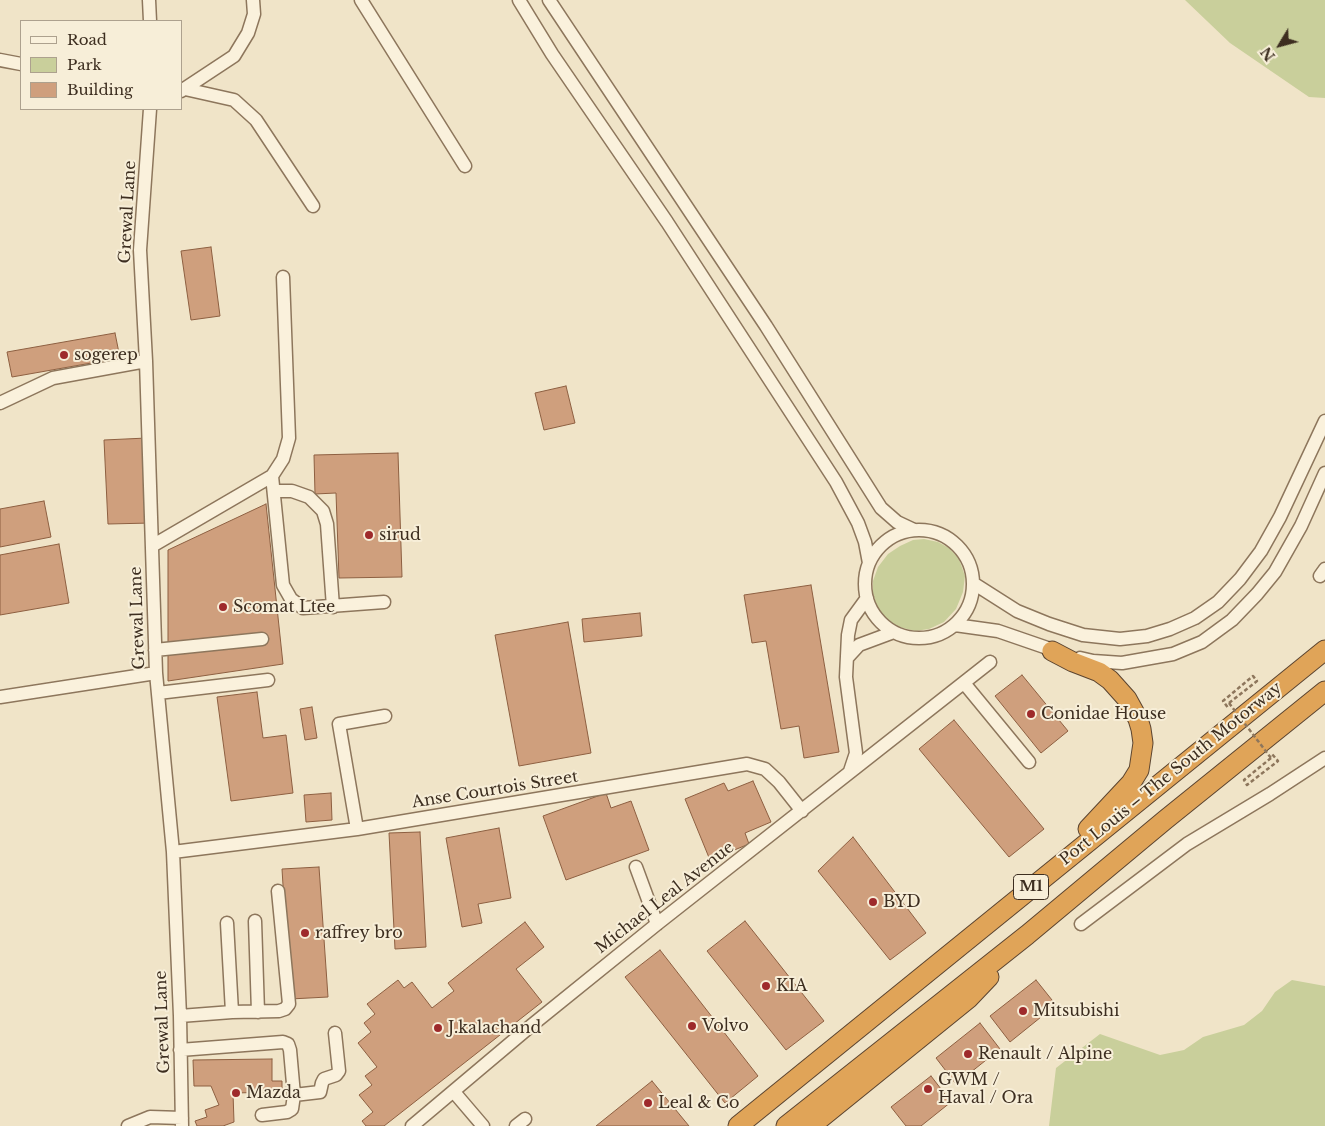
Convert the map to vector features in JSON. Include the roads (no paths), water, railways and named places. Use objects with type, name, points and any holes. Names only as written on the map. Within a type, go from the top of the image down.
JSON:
[{"type":"highway","name":"Port Louis – The South Motorway","points":[[738,1126],[1325,650]]},
{"type":"highway","points":[[1044,876],[1131,783],[1139,770],[1143,743],[1138,719],[1128,699],[1118,687],[1099,672],[1052,651]]},
{"type":"highway","name":"Port Louis – The South Motorway","points":[[786,1126],[1027,935],[1165,820],[1324,693]]},
{"type":"highway","points":[[811,1126],[970,998],[1027,935]]},
{"type":"street","points":[[150,0],[150,20]]},
{"type":"street","points":[[183,90],[234,56],[248,33],[254,14],[253,0]]},
{"type":"street","points":[[361,0],[464,166]]},
{"type":"street","points":[[519,0],[589,110],[678,238],[836,482],[858,523],[865,542],[869,563]]},
{"type":"street","points":[[549,0],[766,326],[881,508],[897,522],[914,530]]},
{"type":"street","points":[[0,60],[20,64]]},
{"type":"street","points":[[183,90],[234,100],[256,120],[313,206]]},
{"type":"street","name":"Grewal Lane","points":[[150,110],[140,250],[146,361],[156,673],[173,852],[180,1016],[182,1122]]},
{"type":"street","points":[[152,546],[272,476],[283,459],[289,438],[283,277]]},
{"type":"street","points":[[0,403],[53,378],[146,361]]},
{"type":"street","points":[[973,583],[1017,611],[1083,635],[1120,639],[1147,636],[1170,629],[1194,618],[1218,602],[1240,579],[1261,551],[1280,518],[1325,420]]},
{"type":"street","points":[[955,625],[998,631],[1052,651],[1093,661],[1122,663],[1173,654],[1202,642],[1232,620],[1257,594],[1274,572],[1301,526],[1325,473]]},
{"type":"street","points":[[272,476],[282,585],[291,599],[303,608],[384,602]]},
{"type":"street","points":[[274,491],[292,491],[309,497],[322,511],[327,524],[333,607]]},
{"type":"street","points":[[928,530],[942,535],[955,543],[964,554],[971,568],[973,583],[969,606],[955,625],[932,637],[906,637],[894,632],[882,623],[873,612],[867,598],[865,580],[869,563],[876,551],[886,540],[899,533],[928,530]]},
{"type":"street","points":[[850,771],[856,753],[846,677],[848,635],[851,620],[867,598]]},
{"type":"street","points":[[848,657],[859,645],[894,632]]},
{"type":"street","points":[[155,650],[262,639]]},
{"type":"street","name":"Michael Leal Avenue","points":[[412,1126],[532,1025],[657,924],[990,662]]},
{"type":"street","points":[[0,697],[156,673]]},
{"type":"street","points":[[158,693],[268,680]]},
{"type":"street","points":[[964,683],[1029,762]]},
{"type":"street","points":[[357,829],[340,724],[385,716]]},
{"type":"street","points":[[1081,924],[1187,844],[1325,758]]},
{"type":"street","name":"Anse Courtois Street","points":[[173,852],[357,829],[747,764],[765,769],[779,782],[802,811]]},
{"type":"street","points":[[636,867],[657,924]]},
{"type":"street","points":[[180,1016],[232,1012],[278,1012],[285,1009],[289,1004],[278,891]]},
{"type":"street","points":[[255,921],[258,1012]]},
{"type":"street","points":[[227,924],[232,1012]]},
{"type":"street","points":[[294,1095],[320,1092],[324,1079],[336,1075],[339,1071],[335,1033]]},
{"type":"street","points":[[180,1050],[284,1042],[288,1044],[294,1095],[292,1109],[287,1112],[262,1114]]},
{"type":"street","points":[[454,1092],[483,1126]]},
{"type":"street","points":[[128,1126],[150,1117],[182,1122]]},
{"type":"place","name":"sogerep","points":[[64,355]]},
{"type":"place","name":"sirud","points":[[369,535]]},
{"type":"place","name":"Scomat Ltee","points":[[223,607]]},
{"type":"place","name":"Conidae House","points":[[1031,714]]},
{"type":"place","name":"BYD","points":[[873,902]]},
{"type":"place","name":"raffrey bro","points":[[305,933]]},
{"type":"place","name":"KIA","points":[[766,986]]},
{"type":"place","name":"Mitsubishi","points":[[1023,1011]]},
{"type":"place","name":"Volvo","points":[[692,1026]]},
{"type":"place","name":"J.kalachand","points":[[438,1028]]},
{"type":"place","name":"Renault / Alpine","points":[[968,1054]]},
{"type":"place","name":"GWM / Haval / Ora","points":[[928,1089]]},
{"type":"place","name":"Mazda","points":[[236,1093]]},
{"type":"place","name":"Leal & Co","points":[[648,1103]]}]
